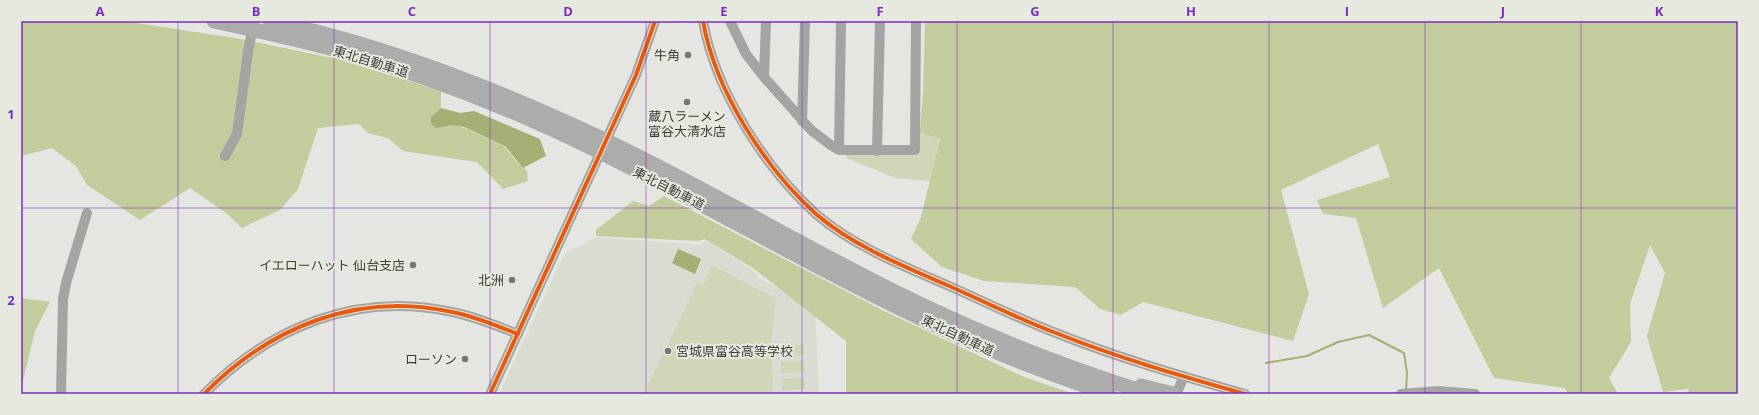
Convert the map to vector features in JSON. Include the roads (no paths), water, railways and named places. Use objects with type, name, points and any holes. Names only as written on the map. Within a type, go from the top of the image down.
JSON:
[{"type":"highway","name":"東北自動車道","points":[[214,21],[329,48],[389,66],[457,90],[513,113],[587,146],[894,305],[962,337],[1045,372],[1109,394]]},
{"type":"highway","name":"東北自動車道","points":[[270,21],[340,38],[404,58],[464,79],[519,101],[593,134],[901,295],[975,329],[1048,359],[1150,394]]},
{"type":"highway","points":[[1048,359],[1176,391]]},
{"type":"street","points":[[225,156],[237,134],[248,52],[254,21]]},
{"type":"street","points":[[490,394],[616,120],[645,52],[655,21]]},
{"type":"street","points":[[703,21],[706,38],[719,77],[761,151],[799,197],[835,228],[884,256],[1056,333],[1184,376],[1245,394]]},
{"type":"street","points":[[730,21],[746,54],[802,121],[820,138],[839,150],[876,151],[915,150],[916,21]]},
{"type":"street","points":[[764,77],[766,21]]},
{"type":"street","points":[[802,121],[805,21]]},
{"type":"street","points":[[839,150],[841,21]]},
{"type":"street","points":[[876,151],[880,21]]},
{"type":"street","points":[[61,394],[64,294],[87,213]]},
{"type":"street","points":[[204,394],[224,374],[256,350],[287,332],[325,316],[353,310],[384,306],[428,308],[453,312],[518,334]]},
{"type":"street","points":[[1176,391],[1184,376]]},
{"type":"street","points":[[1404,394],[1438,391],[1475,394]]},
{"type":"waterway","points":[[1266,363],[1307,356],[1338,342],[1369,335],[1404,353],[1407,373],[1406,391]]},
{"type":"place","name":"牛角","points":[[688,55]]},
{"type":"place","name":"蔵八ラーメン 富谷大清水店","points":[[687,102]]},
{"type":"place","name":"イエローハット 仙台支店","points":[[413,265]]},
{"type":"place","name":"北洲","points":[[512,280]]},
{"type":"place","name":"宮城県富谷高等学校","points":[[668,351]]},
{"type":"place","name":"ローソン","points":[[465,359]]}]
